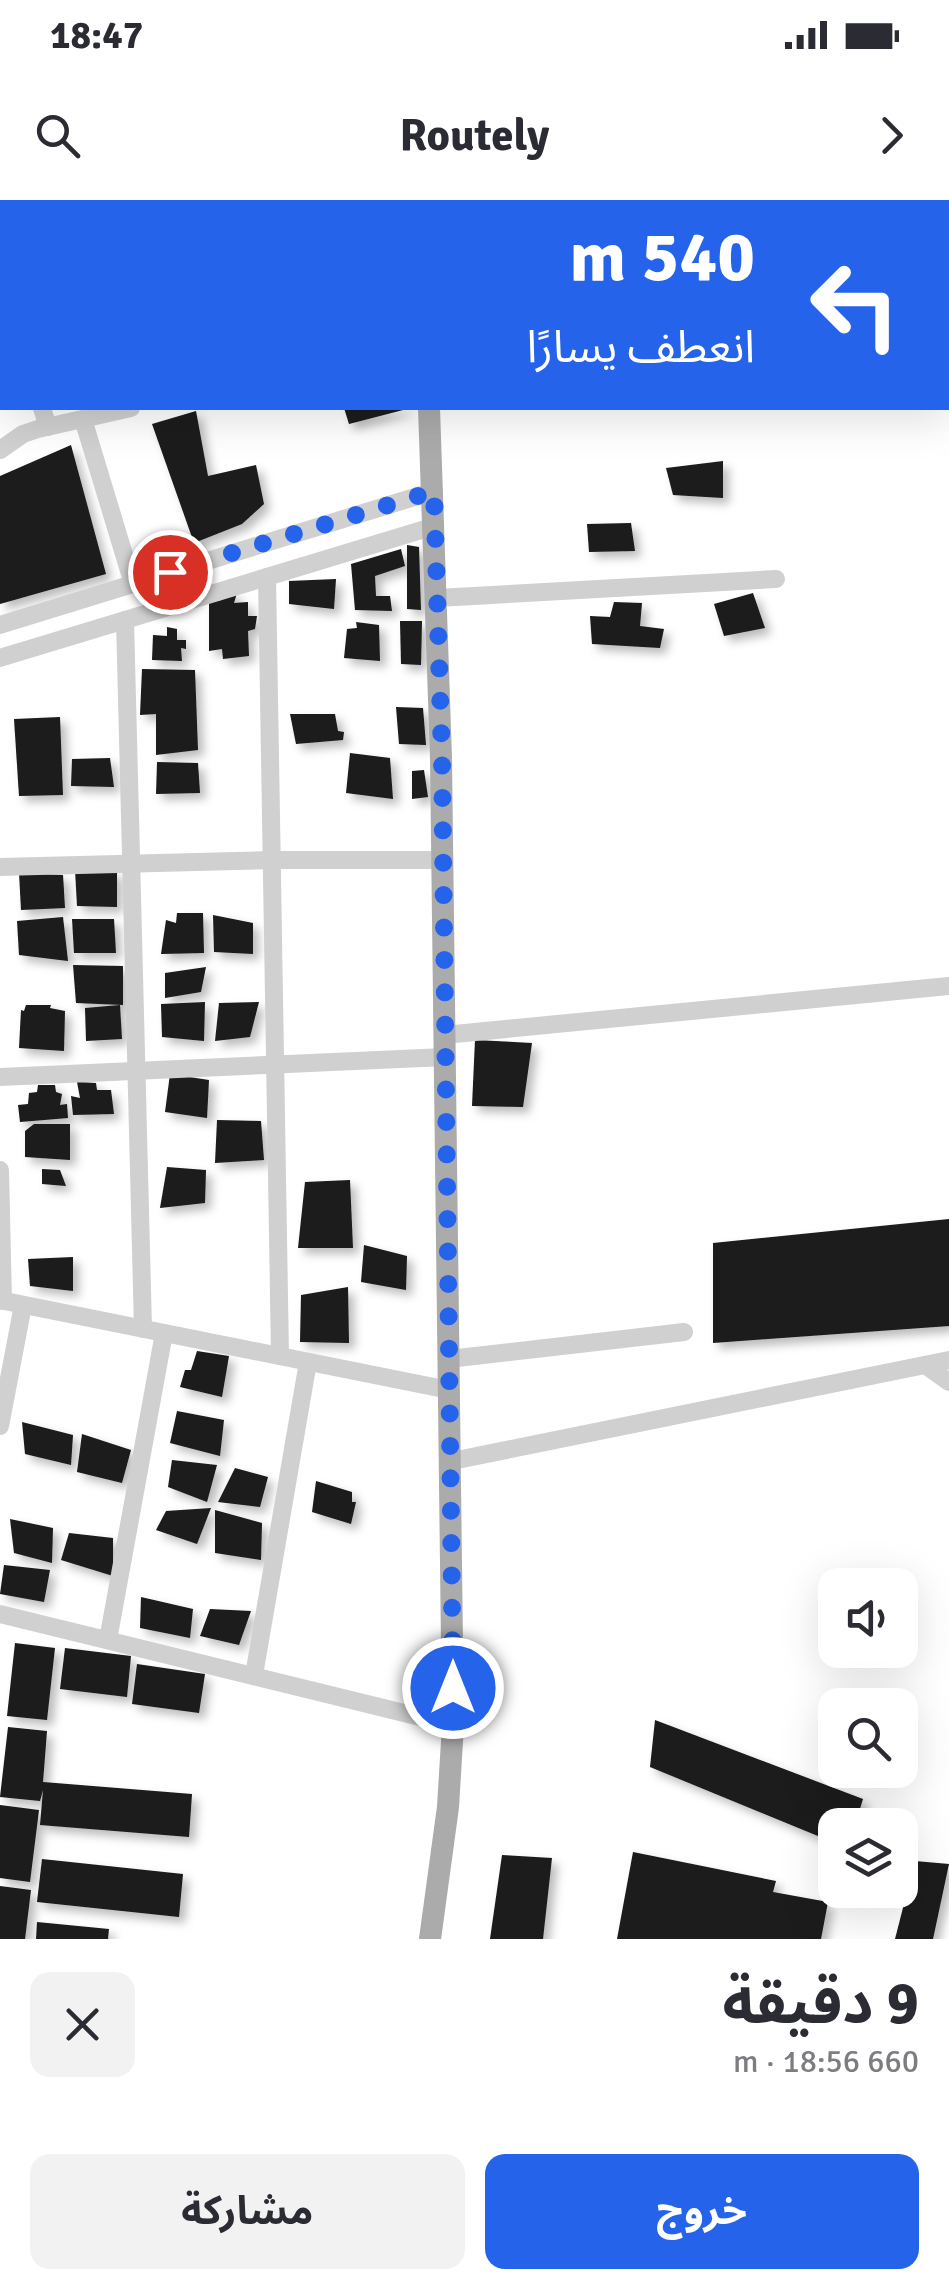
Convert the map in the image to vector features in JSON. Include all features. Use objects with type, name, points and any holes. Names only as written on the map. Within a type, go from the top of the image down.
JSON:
[{"type":"main road","points":[[429,410],[442,860],[453,1726],[448,1807],[430,1939]]},
{"type":"street","points":[[43,410],[48,427]]},
{"type":"street","points":[[0,450],[23,434],[122,410]]},
{"type":"street","points":[[83,419],[133,584]]},
{"type":"street","points":[[0,625],[434,491]]},
{"type":"street","points":[[0,658],[435,526]]},
{"type":"street","points":[[267,577],[280,1356]]},
{"type":"street","points":[[437,598],[776,580]]},
{"type":"street","points":[[125,620],[143,1329]]},
{"type":"street","points":[[0,867],[442,860]]},
{"type":"street","points":[[0,1077],[276,1065],[949,986]]},
{"type":"street","points":[[0,1170],[1,1300],[449,1390]]},
{"type":"street","points":[[0,1426],[23,1305]]},
{"type":"street","points":[[449,1359],[684,1332]]},
{"type":"street","points":[[108,1640],[164,1333]]},
{"type":"street","points":[[452,1461],[949,1360]]},
{"type":"street","points":[[254,1675],[308,1362]]},
{"type":"street","points":[[925,1365],[949,1382]]},
{"type":"street","points":[[0,1614],[453,1726]]},
{"type":"building","points":[[345,410],[403,410],[349,424]]},
{"type":"building","points":[[196,411],[208,476],[256,465],[264,504],[242,524],[194,543],[152,424]]},
{"type":"building","points":[[71,445],[106,574],[0,604],[0,476]]},
{"type":"building","points":[[723,461],[723,498],[673,495],[666,468]]},
{"type":"building","points":[[631,523],[635,551],[589,552],[587,524]]},
{"type":"building","points":[[407,545],[419,547],[421,610],[407,609]]},
{"type":"building","points":[[401,549],[405,566],[375,576],[376,596],[390,596],[392,611],[355,610],[351,564]]},
{"type":"building","points":[[336,579],[334,609],[289,604],[289,581]]},
{"type":"building","points":[[221,591],[237,593],[234,603],[248,602],[248,616],[257,616],[255,629],[248,631],[249,656],[223,659],[222,649],[209,651],[209,603],[221,600]]},
{"type":"building","points":[[753,593],[765,628],[724,636],[714,604]]},
{"type":"building","points":[[614,602],[642,603],[640,626],[664,629],[660,648],[592,644],[590,616],[610,617]]},
{"type":"building","points":[[400,621],[422,621],[421,665],[401,664]]},
{"type":"building","points":[[356,622],[379,625],[380,661],[344,658],[347,629],[357,628]]},
{"type":"building","points":[[167,627],[177,629],[177,640],[186,640],[186,649],[181,648],[182,661],[152,660],[153,635],[167,636]]},
{"type":"building","points":[[142,669],[195,670],[198,750],[156,755],[156,714],[140,715]]},
{"type":"building","points":[[396,707],[423,708],[426,745],[399,744]]},
{"type":"building","points":[[290,714],[335,714],[338,731],[344,732],[343,740],[296,744]]},
{"type":"building","points":[[60,717],[63,795],[19,796],[14,719]]},
{"type":"building","points":[[350,753],[390,758],[393,799],[346,793]]},
{"type":"building","points":[[110,758],[114,787],[71,786],[72,759]]},
{"type":"building","points":[[157,762],[198,763],[200,793],[156,794]]},
{"type":"building","points":[[424,770],[428,797],[412,799],[412,771]]},
{"type":"building","points":[[75,870],[117,871],[117,907],[77,906]]},
{"type":"building","points":[[19,873],[63,875],[65,908],[21,910]]},
{"type":"building","points":[[177,913],[203,913],[204,953],[161,954],[166,920],[176,923]]},
{"type":"building","points":[[213,915],[253,923],[253,954],[214,952]]},
{"type":"building","points":[[63,917],[68,961],[19,955],[17,921]]},
{"type":"building","points":[[72,919],[114,919],[116,953],[74,953]]},
{"type":"building","points":[[73,965],[123,966],[123,1005],[76,1003]]},
{"type":"building","points":[[206,967],[201,992],[165,998],[165,973]]},
{"type":"building","points":[[205,1002],[204,1041],[162,1037],[161,1004]]},
{"type":"building","points":[[259,1002],[250,1037],[215,1041],[219,1003]]},
{"type":"building","points":[[26,1005],[51,1005],[50,1008],[65,1011],[64,1051],[19,1048],[21,1010]]},
{"type":"building","points":[[120,1005],[122,1039],[86,1041],[85,1008]]},
{"type":"building","points":[[475,1040],[532,1043],[523,1107],[472,1106]]},
{"type":"building","points":[[170,1074],[209,1080],[207,1118],[165,1112]]},
{"type":"building","points":[[77,1082],[96,1083],[97,1090],[111,1090],[114,1114],[73,1115],[71,1096],[80,1098]]},
{"type":"building","points":[[38,1085],[55,1085],[56,1092],[62,1094],[60,1105],[67,1104],[68,1118],[20,1122],[18,1105],[28,1104],[29,1093],[37,1092]]},
{"type":"building","points":[[217,1120],[261,1121],[264,1160],[215,1163]]},
{"type":"building","points":[[34,1124],[70,1124],[70,1160],[25,1157],[25,1131]]},
{"type":"building","points":[[167,1167],[206,1170],[205,1203],[160,1208]]},
{"type":"building","points":[[42,1169],[60,1170],[66,1186],[42,1184]]},
{"type":"building","points":[[350,1180],[353,1248],[298,1248],[305,1182]]},
{"type":"building","points":[[949,1219],[949,1326],[713,1343],[713,1243]]},
{"type":"building","points":[[364,1245],[407,1256],[406,1290],[361,1282]]},
{"type":"building","points":[[73,1257],[73,1291],[30,1286],[28,1259]]},
{"type":"building","points":[[348,1287],[349,1343],[300,1342],[301,1295]]},
{"type":"building","points":[[197,1351],[229,1356],[222,1397],[180,1387]]},
{"type":"building","points":[[177,1411],[224,1420],[220,1456],[170,1443]]},
{"type":"building","points":[[22,1422],[73,1435],[71,1465],[25,1454]]},
{"type":"building","points":[[82,1434],[131,1450],[122,1483],[77,1472]]},
{"type":"building","points":[[172,1460],[217,1465],[207,1502],[168,1487]]},
{"type":"building","points":[[235,1468],[268,1477],[260,1507],[218,1502]]},
{"type":"building","points":[[316,1481],[352,1492],[352,1502],[356,1502],[351,1524],[312,1512]]},
{"type":"building","points":[[211,1508],[197,1544],[156,1530],[166,1511]]},
{"type":"building","points":[[215,1510],[262,1523],[261,1560],[215,1553]]},
{"type":"building","points":[[10,1519],[53,1528],[52,1563],[14,1553]]},
{"type":"building","points":[[69,1533],[113,1538],[113,1576],[61,1560]]},
{"type":"building","points":[[4,1565],[50,1570],[44,1602],[0,1594]]},
{"type":"building","points":[[141,1597],[193,1609],[190,1638],[140,1628]]},
{"type":"building","points":[[210,1609],[251,1611],[239,1645],[200,1636]]},
{"type":"building","points":[[15,1643],[55,1648],[47,1720],[7,1716]]},
{"type":"building","points":[[65,1648],[131,1656],[127,1697],[60,1689]]},
{"type":"building","points":[[137,1664],[205,1674],[199,1713],[132,1704]]},
{"type":"building","points":[[655,1720],[818,1782],[818,1788],[834,1788],[863,1799],[860,1808],[818,1808],[818,1836],[650,1767]]},
{"type":"building","points":[[8,1727],[47,1731],[43,1782],[192,1794],[189,1837],[40,1825],[43,1790],[40,1801],[0,1797]]},
{"type":"building","points":[[0,1805],[39,1810],[30,1882],[0,1878]]},
{"type":"building","points":[[633,1852],[776,1881],[773,1892],[818,1900],[818,1908],[827,1908],[821,1939],[617,1939]]},
{"type":"building","points":[[502,1855],[552,1858],[543,1939],[490,1939]]},
{"type":"building","points":[[42,1859],[183,1874],[179,1917],[37,1902]]},
{"type":"building","points":[[918,1861],[949,1864],[933,1939],[895,1939],[903,1908],[918,1908]]},
{"type":"building","points":[[0,1886],[31,1890],[25,1939],[0,1939]]},
{"type":"building","points":[[37,1922],[109,1929],[108,1939],[36,1939]]},
{"type":"route","points":[[170,572],[434,491],[442,758],[453,1688]]}]
